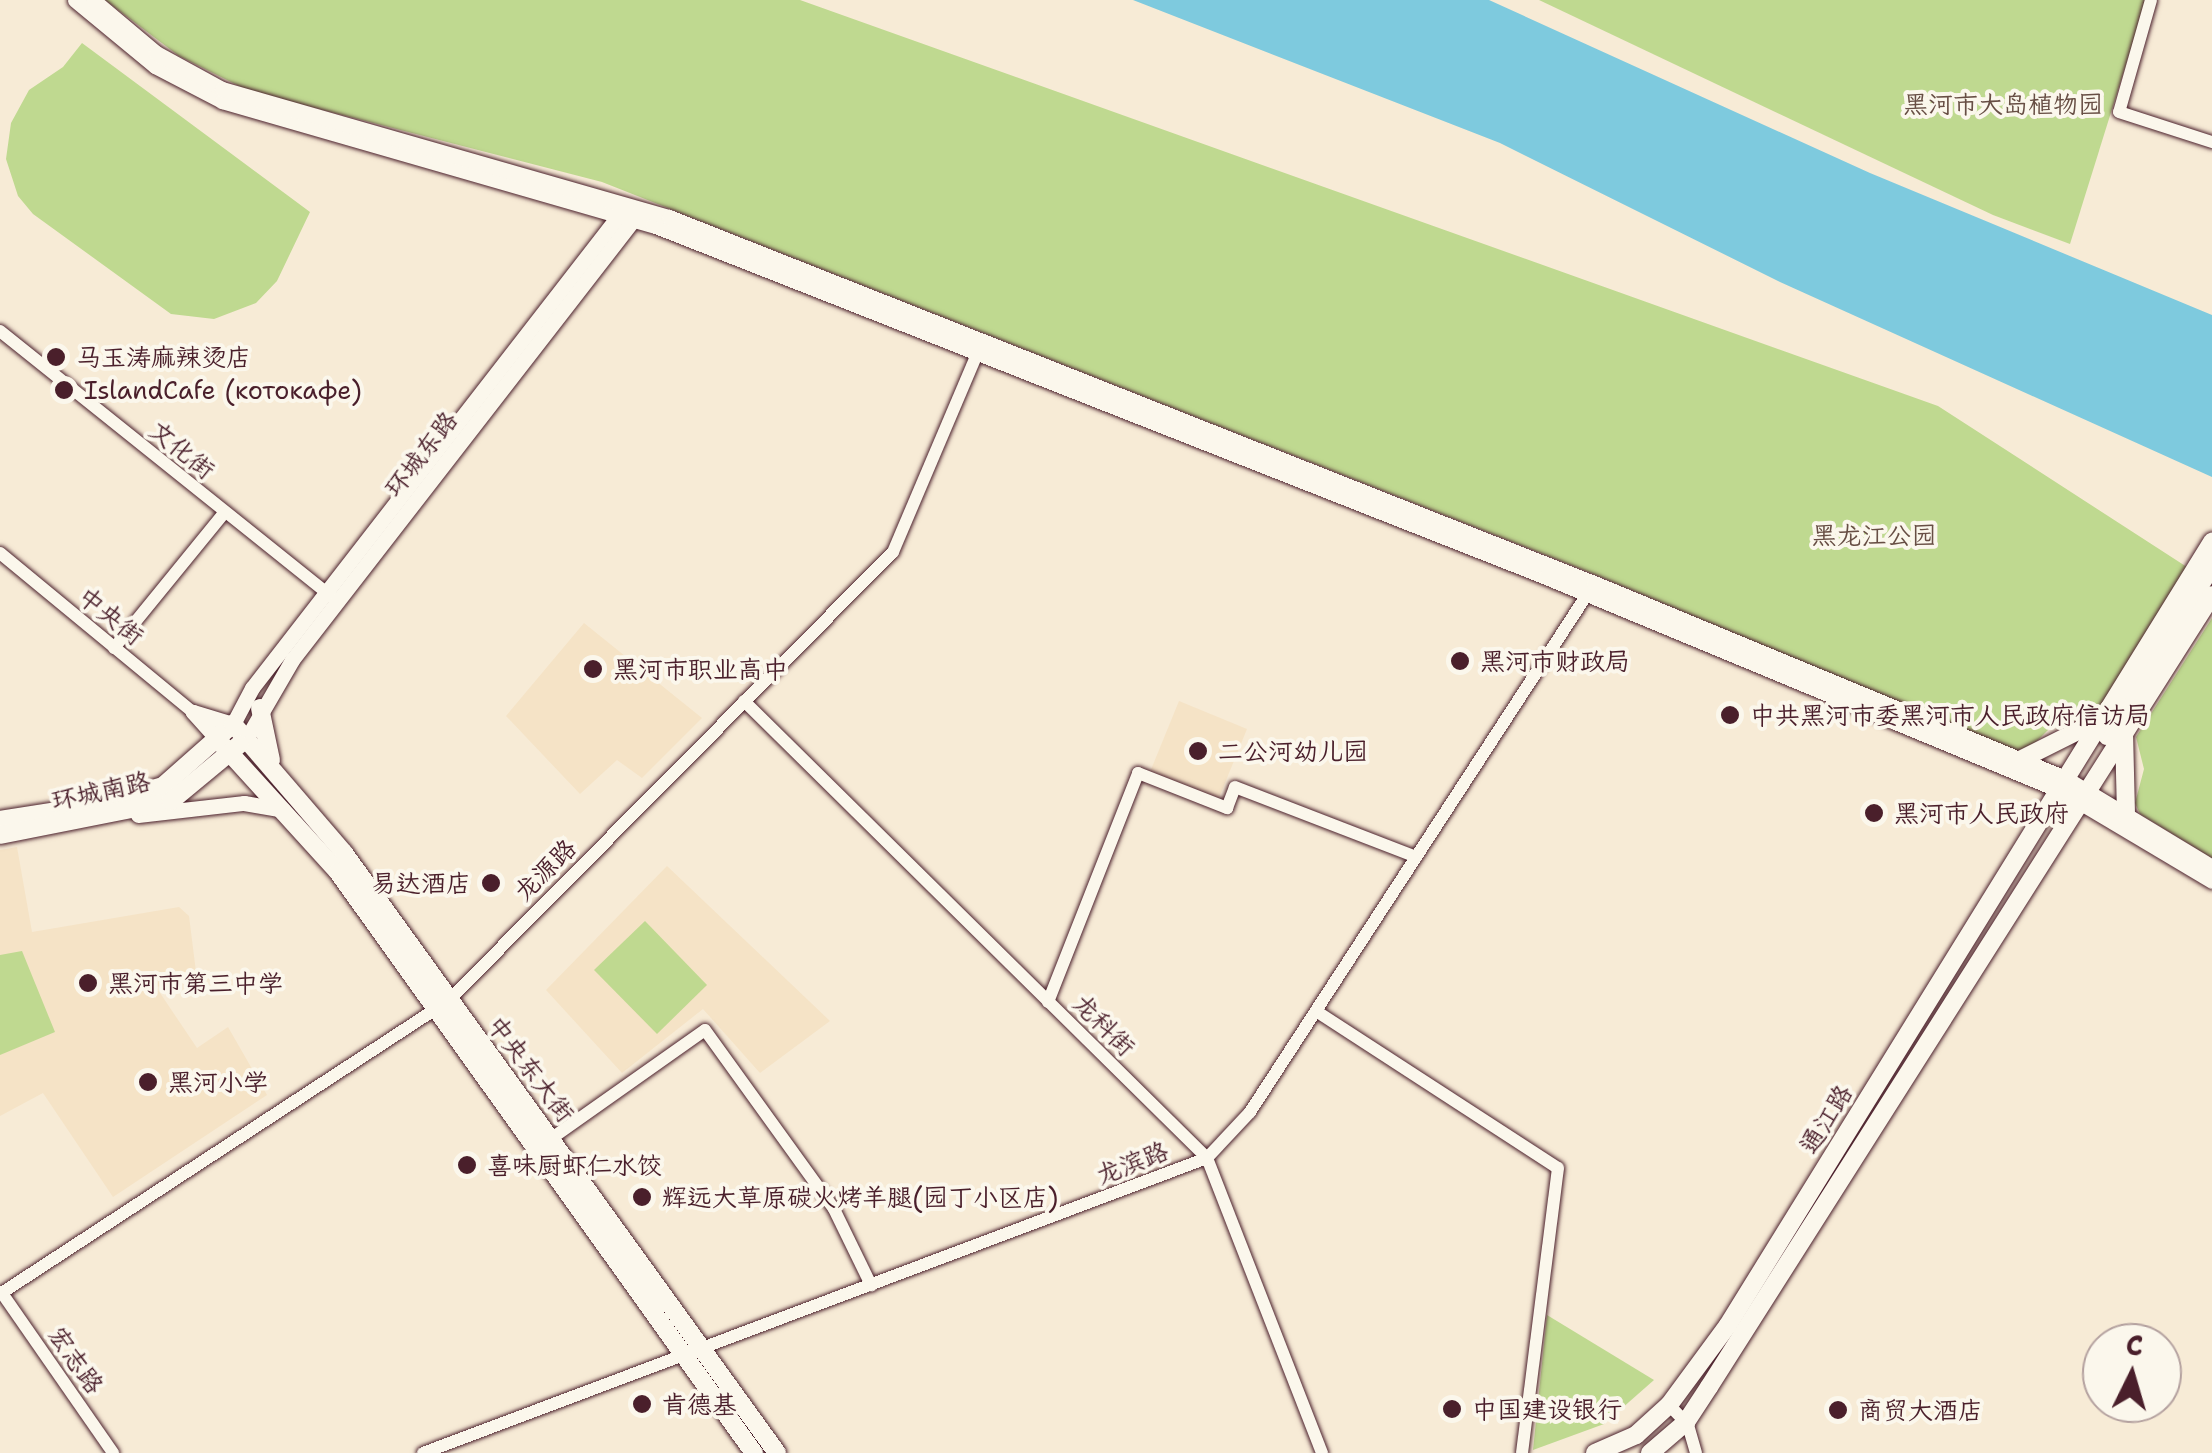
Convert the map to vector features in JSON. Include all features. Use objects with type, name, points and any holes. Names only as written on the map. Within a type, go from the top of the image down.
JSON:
[{"type":"main road","points":[[2072,789],[2102,719],[2207,566],[2212,542]]},
{"type":"main road","name":"通江路","points":[[1651,1453],[1686,1422],[2207,566]]},
{"type":"main road","points":[[2072,789],[2124,732],[2212,594]]},
{"type":"main road","points":[[260,708],[271,761]]},
{"type":"main road","points":[[2020,760],[2102,719]]},
{"type":"main road","name":"环城南路","points":[[0,836],[104,819],[171,802],[241,730]]},
{"type":"main road","name":"中央东大街","points":[[241,730],[271,761],[692,1352],[777,1453]]},
{"type":"main road","points":[[2124,732],[2126,814]]},
{"type":"main road","name":"环城南路","points":[[0,820],[136,796],[182,774],[225,746]]},
{"type":"main road","name":"中央东大街","points":[[225,746],[292,817],[552,1138],[754,1453]]},
{"type":"main road","name":"通江路","points":[[1595,1453],[1636,1435],[1669,1406],[1728,1325],[2072,789]]},
{"type":"street","points":[[75,0],[155,66],[222,101],[632,210]]},
{"type":"street","points":[[94,0],[156,52],[222,89],[632,210],[2020,760],[2072,789],[2212,881]]},
{"type":"street","points":[[2152,0],[2119,112],[2212,142]]},
{"type":"street","name":"环城东路","points":[[241,730],[260,708],[333,598],[632,210]]},
{"type":"street","name":"文化街","points":[[0,331],[333,598]]},
{"type":"street","name":"龙源路","points":[[1,1294],[442,1004],[893,552],[979,348]]},
{"type":"street","points":[[114,648],[224,513]]},
{"type":"street","name":"中央街","points":[[0,553],[194,712]]},
{"type":"street","points":[[1591,588],[2072,789],[2126,814],[2212,867]]},
{"type":"street","name":"龙滨路","points":[[423,1453],[1207,1158],[1250,1112],[1591,588]]},
{"type":"street","name":"环城东路","points":[[241,730],[252,688],[333,598]]},
{"type":"street","name":"龙科街","points":[[744,701],[1207,1158],[1322,1453]]},
{"type":"street","points":[[194,712],[241,730]]},
{"type":"street","points":[[194,712],[225,746]]},
{"type":"street","points":[[1048,1002],[1138,774],[1226,808],[1235,787],[1416,858]]},
{"type":"street","points":[[104,819],[244,803],[274,806],[292,817]]},
{"type":"street","points":[[1316,1011],[1558,1168],[1522,1453]]},
{"type":"street","points":[[552,1138],[705,1030],[834,1209],[871,1285]]},
{"type":"street","name":"宏志路","points":[[1,1294],[113,1453]]},
{"type":"street","points":[[1669,1406],[1686,1422],[1696,1453]]},
{"type":"street","points":[[1636,1435],[1651,1453]]},
{"type":"shaded area","name":"黑河市职业高中","points":[[584,623],[702,718],[642,778],[617,760],[580,794],[506,716]]},
{"type":"shaded area","name":"二公河幼儿园","points":[[1179,701],[1247,729],[1218,800],[1150,772]]},
{"type":"shaded area","points":[[17,847],[32,932],[179,907],[189,916],[197,980],[156,987],[197,1048],[228,1027],[267,1095],[113,1197],[43,1093],[0,1116],[0,850]]},
{"type":"shaded area","points":[[667,866],[830,1021],[760,1073],[703,1009],[622,1073],[546,990]]},
{"type":"green space","name":"黑龙江公园","points":[[105,0],[800,0],[1938,406],[2190,569],[2097,715],[2052,726],[2031,747],[2015,751],[1591,573],[602,182],[249,91],[179,56]]},
{"type":"green space","name":"黑河市大岛植物园","points":[[1539,0],[2146,0],[2070,244],[1993,215]]},
{"type":"green space","points":[[82,43],[310,212],[277,281],[256,303],[214,319],[171,314],[33,214],[18,196],[6,159],[11,123],[29,90],[63,67]]},
{"type":"green space","points":[[2212,618],[2212,858],[2140,814],[2135,803],[2144,769],[2136,737]]},
{"type":"green space","points":[[645,921],[707,985],[657,1034],[594,970]]},
{"type":"green space","points":[[22,951],[55,1032],[0,1055],[0,955]]},
{"type":"green space","points":[[1547,1315],[1654,1380],[1604,1424],[1533,1450]]},
{"type":"water","points":[[1133,0],[1489,0],[1870,173],[2212,315],[2212,477],[1780,282],[1500,143]]},
{"type":"place","name":"马玉涛麻辣烫店","points":[[56,357]]},
{"type":"place","name":"IslandCafe (котокафе)","points":[[64,390]]},
{"type":"place","name":"黑河市财政局","points":[[1460,661]]},
{"type":"place","name":"黑河市职业高中","points":[[593,669]]},
{"type":"place","name":"中共黑河市委黑河市人民政府信访局","points":[[1730,715]]},
{"type":"place","name":"二公河幼儿园","points":[[1198,751]]},
{"type":"place","name":"黑河市人民政府","points":[[1874,813]]},
{"type":"place","name":"易达酒店","points":[[491,883]]},
{"type":"place","name":"黑河市第三中学","points":[[88,983]]},
{"type":"place","name":"黑河小学","points":[[148,1082]]},
{"type":"place","name":"喜味厨虾仁水饺","points":[[467,1165]]},
{"type":"place","name":"辉远大草原碳火烤羊腿(园丁小区店)","points":[[642,1197]]},
{"type":"place","name":"肯德基","points":[[642,1404]]},
{"type":"place","name":"中国建设银行","points":[[1452,1409]]},
{"type":"place","name":"商贸大酒店","points":[[1838,1410]]}]
